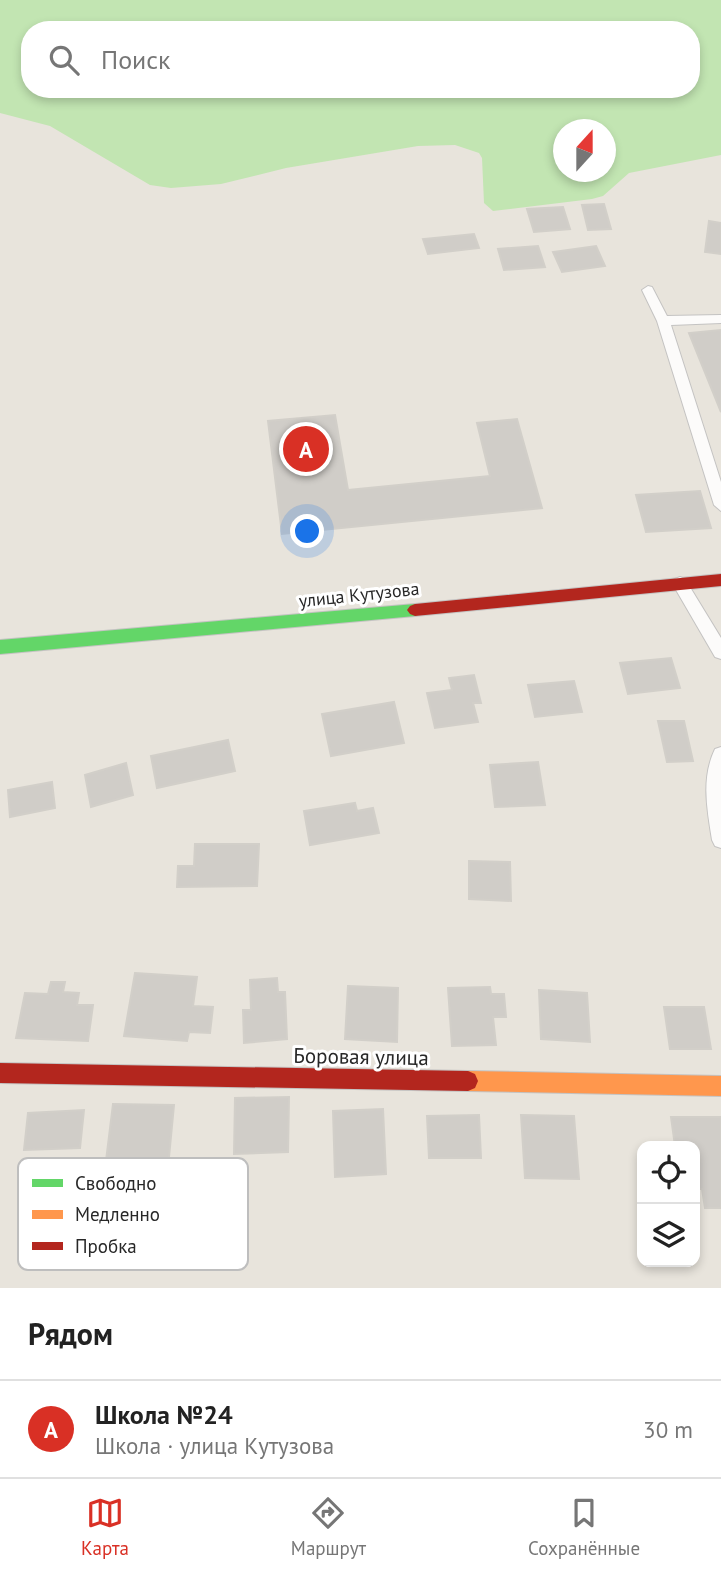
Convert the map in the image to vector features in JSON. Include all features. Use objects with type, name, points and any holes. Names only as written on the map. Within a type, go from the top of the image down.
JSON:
[{"type":"main road","name":"улица Кутузова","points":[[0,646],[240,627],[721,580]]},
{"type":"main road","name":"Боровая улица","points":[[0,1073],[721,1086]]},
{"type":"lane","points":[[648,290],[663,321],[721,505]]},
{"type":"lane","points":[[663,321],[721,319]]},
{"type":"lane","points":[[680,583],[721,652]]},
{"type":"lane","points":[[721,754],[714,773],[713,789],[721,840]]},
{"type":"green space","points":[[0,0],[721,0],[721,155],[629,173],[603,196],[493,211],[484,203],[482,158],[479,153],[455,145],[418,146],[286,168],[221,184],[171,188],[150,185],[50,126],[0,113]]},
{"type":"building","points":[[604,204],[611,229],[588,230],[582,205]]},
{"type":"building","points":[[563,207],[570,229],[534,232],[527,209]]},
{"type":"building","points":[[709,221],[721,223],[721,254],[705,252]]},
{"type":"building","points":[[474,234],[479,248],[428,254],[423,239]]},
{"type":"building","points":[[538,246],[545,267],[504,270],[498,249]]},
{"type":"building","points":[[596,246],[605,266],[562,272],[553,252]]},
{"type":"building","points":[[721,330],[721,412],[689,333]]},
{"type":"building","points":[[335,415],[348,490],[490,476],[477,423],[517,419],[542,508],[282,534],[268,421]]},
{"type":"building","points":[[700,491],[711,528],[646,532],[636,495]]},
{"type":"building","points":[[671,658],[680,688],[628,694],[620,663]]},
{"type":"building","points":[[474,675],[481,703],[473,703],[478,722],[435,728],[427,693],[452,690],[449,678]]},
{"type":"building","points":[[574,681],[582,712],[535,717],[528,685]]},
{"type":"building","points":[[394,702],[404,743],[331,756],[322,714]]},
{"type":"building","points":[[658,721],[684,721],[693,761],[667,762]]},
{"type":"building","points":[[228,740],[235,771],[157,788],[151,756]]},
{"type":"building","points":[[538,762],[545,805],[495,807],[490,765]]},
{"type":"building","points":[[126,763],[133,795],[91,807],[85,775]]},
{"type":"building","points":[[52,782],[55,808],[10,817],[8,790]]},
{"type":"building","points":[[355,803],[357,811],[373,808],[379,833],[310,845],[304,811]]},
{"type":"building","points":[[195,844],[259,844],[257,886],[177,887],[178,866],[194,866]]},
{"type":"building","points":[[469,861],[510,862],[511,901],[469,899]]},
{"type":"building","points":[[135,973],[197,977],[193,1006],[213,1007],[210,1033],[189,1032],[187,1041],[124,1036]]},
{"type":"building","points":[[277,978],[278,992],[285,992],[287,1039],[244,1043],[243,1010],[251,1010],[250,980]]},
{"type":"building","points":[[51,982],[65,982],[63,992],[79,993],[77,1005],[93,1005],[88,1041],[16,1038],[25,993],[48,994]]},
{"type":"building","points":[[348,986],[398,988],[397,1042],[345,1039]]},
{"type":"building","points":[[490,987],[491,994],[504,994],[506,1017],[493,1017],[496,1045],[452,1046],[448,988]]},
{"type":"building","points":[[539,990],[587,993],[590,1042],[541,1039]]},
{"type":"building","points":[[664,1007],[704,1007],[711,1049],[670,1049]]},
{"type":"building","points":[[289,1097],[288,1152],[234,1154],[235,1098]]},
{"type":"building","points":[[113,1104],[174,1105],[169,1158],[106,1158]]},
{"type":"building","points":[[383,1109],[386,1174],[335,1177],[333,1111]]},
{"type":"building","points":[[84,1110],[80,1148],[24,1150],[28,1113]]},
{"type":"building","points":[[479,1115],[481,1158],[429,1158],[427,1116]]},
{"type":"building","points":[[521,1115],[574,1116],[579,1179],[525,1178]]},
{"type":"building","points":[[671,1117],[721,1117],[721,1208],[705,1208],[700,1189],[700,1141],[674,1141]]},
{"type":"traffic: fast","points":[[0,647],[415,610]]},
{"type":"traffic: slow","points":[[468,1081],[721,1086]]},
{"type":"traffic: jam","points":[[415,610],[721,580]]},
{"type":"traffic: jam","points":[[0,1073],[468,1081]]},
{"type":"place","name":"Школа №24","points":[[306,449]]}]
